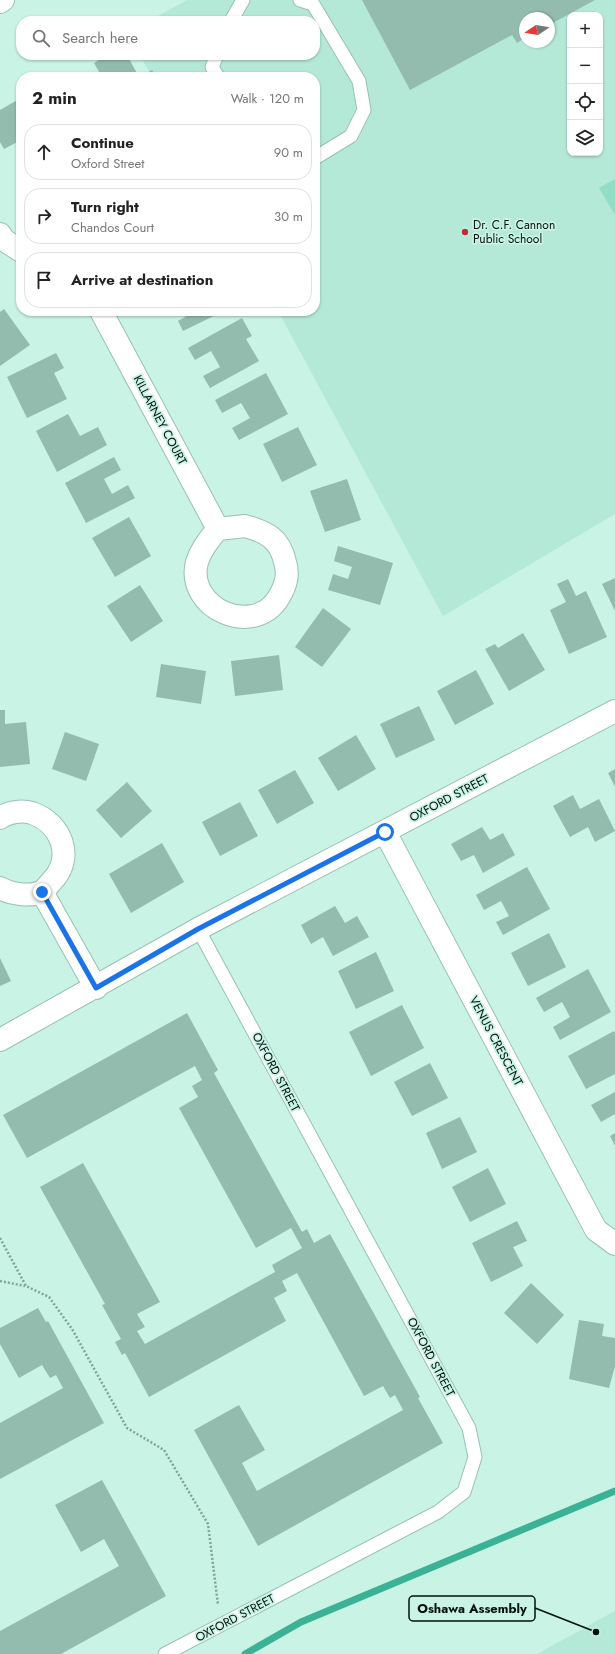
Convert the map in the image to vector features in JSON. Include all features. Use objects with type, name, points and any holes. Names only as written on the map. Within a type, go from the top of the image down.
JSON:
[{"type":"street","points":[[0,234],[4,240],[16,248]]},
{"type":"street","name":"KILLARNEY COURT","points":[[104,316],[218,529]]},
{"type":"street","points":[[245,526],[260,530],[273,538],[283,551],[288,572],[285,587],[276,603],[264,612],[244,618],[229,616],[212,606],[202,593],[197,578],[197,564],[203,549],[218,529],[245,526]]},
{"type":"street","name":"OXFORD STREET","points":[[0,1040],[96,988],[198,929],[615,711]]},
{"type":"street","points":[[0,818],[15,812],[28,812],[41,816],[52,825],[60,836],[64,850],[62,864],[56,877],[42,892],[19,895],[0,888]]},
{"type":"street","name":"VENUS CRESCENT","points":[[385,832],[596,1230],[615,1244]]},
{"type":"street","points":[[42,892],[96,988]]},
{"type":"lane","points":[[234,16],[243,0]]},
{"type":"lane","points":[[300,0],[313,4],[359,80],[364,110],[351,136],[320,155]]},
{"type":"lane","points":[[215,60],[212,67],[215,72]]},
{"type":"lane","name":"OXFORD STREET","points":[[165,1654],[438,1512],[464,1492],[475,1457],[469,1428],[198,929]]},
{"type":"path","points":[[0,1238],[26,1286]]},
{"type":"path","points":[[0,1282],[26,1286],[49,1297],[72,1329],[127,1428],[164,1450],[208,1524],[220,1625]]},
{"type":"shaded area","name":"Dr. C.F. Cannon Public School","points":[[187,0],[615,0],[615,514],[443,616],[281,316],[320,316],[320,72],[149,72],[143,60],[320,60],[320,16],[158,16]]},
{"type":"shaded area","points":[[615,179],[615,215],[599,188]]},
{"type":"shaded area","points":[[615,1611],[615,1654],[537,1654]]},
{"type":"building","points":[[362,0],[595,0],[573,12],[567,12],[567,15],[555,22],[555,12],[519,12],[519,42],[517,43],[512,35],[410,90]]},
{"type":"building","points":[[99,60],[130,60],[136,72],[99,72],[94,63]]},
{"type":"building","points":[[16,101],[16,143],[4,149],[0,142],[0,110]]},
{"type":"building","points":[[4,309],[30,345],[0,366],[0,312]]},
{"type":"building","points":[[187,316],[214,316],[183,331],[178,321]]},
{"type":"building","points":[[242,318],[252,336],[246,339],[259,361],[210,388],[203,376],[220,367],[211,351],[195,360],[188,348]]},
{"type":"building","points":[[56,353],[64,368],[54,373],[67,399],[27,418],[7,377]]},
{"type":"building","points":[[266,373],[288,414],[239,440],[232,428],[250,418],[241,403],[222,413],[215,400]]},
{"type":"building","points":[[68,414],[80,436],[98,427],[107,445],[57,472],[36,431]]},
{"type":"building","points":[[298,427],[317,465],[282,482],[263,444]]},
{"type":"building","points":[[114,457],[121,470],[104,479],[112,494],[128,485],[135,498],[86,523],[65,483]]},
{"type":"building","points":[[347,479],[361,520],[325,532],[310,491]]},
{"type":"building","points":[[129,517],[151,556],[115,577],[92,538]]},
{"type":"building","points":[[338,546],[393,563],[380,605],[328,590],[333,574],[348,579],[352,567],[334,561]]},
{"type":"building","points":[[615,578],[615,611],[602,584]]},
{"type":"building","points":[[568,579],[576,596],[586,591],[607,637],[569,654],[550,610],[566,602],[557,584]]},
{"type":"building","points":[[140,585],[163,621],[131,642],[107,606]]},
{"type":"building","points":[[323,608],[351,629],[322,667],[295,647]]},
{"type":"building","points":[[523,633],[545,670],[509,691],[485,649],[495,644],[498,648]]},
{"type":"building","points":[[279,655],[283,690],[235,696],[231,661]]},
{"type":"building","points":[[161,664],[206,671],[201,704],[156,697]]},
{"type":"building","points":[[476,670],[494,704],[455,725],[437,691]]},
{"type":"building","points":[[419,706],[435,740],[396,758],[380,724]]},
{"type":"building","points":[[0,710],[5,710],[5,724],[26,722],[30,764],[0,767]]},
{"type":"building","points":[[65,732],[99,744],[86,781],[52,769]]},
{"type":"building","points":[[356,735],[376,769],[338,791],[318,758]]},
{"type":"building","points":[[615,769],[615,787],[608,773]]},
{"type":"building","points":[[295,770],[314,803],[277,824],[258,790]]},
{"type":"building","points":[[127,782],[152,811],[121,838],[96,810]]},
{"type":"building","points":[[573,795],[580,809],[599,799],[615,831],[595,842],[588,827],[570,837],[553,806]]},
{"type":"building","points":[[240,802],[258,836],[220,856],[202,822]]},
{"type":"building","points":[[482,827],[490,840],[503,833],[515,855],[483,873],[474,855],[461,861],[451,844]]},
{"type":"building","points":[[162,843],[184,882],[131,913],[109,874]]},
{"type":"building","points":[[527,867],[550,909],[503,935],[496,922],[509,916],[501,901],[484,910],[476,895]]},
{"type":"building","points":[[335,906],[345,923],[357,916],[369,937],[333,956],[323,937],[311,944],[301,925]]},
{"type":"building","points":[[549,933],[566,967],[528,986],[511,953]]},
{"type":"building","points":[[376,952],[394,991],[356,1009],[338,971]]},
{"type":"building","points":[[0,958],[11,981],[0,986]]},
{"type":"building","points":[[588,969],[611,1012],[560,1040],[553,1027],[570,1017],[562,1002],[544,1012],[536,998]]},
{"type":"building","points":[[402,1005],[424,1048],[371,1076],[349,1032]]},
{"type":"building","points":[[187,1013],[218,1070],[214,1073],[302,1232],[307,1229],[314,1243],[330,1234],[420,1397],[418,1398],[443,1443],[258,1546],[194,1430],[239,1405],[265,1450],[242,1463],[257,1491],[403,1410],[395,1395],[390,1398],[383,1386],[364,1396],[297,1273],[282,1281],[287,1291],[274,1298],[286,1321],[149,1397],[125,1353],[122,1355],[115,1342],[121,1339],[102,1305],[105,1304],[40,1187],[83,1163],[160,1302],[137,1314],[145,1327],[137,1331],[145,1344],[275,1272],[272,1265],[302,1248],[291,1228],[256,1248],[179,1108],[198,1097],[192,1086],[202,1080],[195,1066],[27,1158],[3,1115]]},
{"type":"building","points":[[614,1031],[615,1074],[586,1089],[568,1056]]},
{"type":"building","points":[[430,1063],[448,1098],[412,1116],[394,1082]]},
{"type":"building","points":[[615,1092],[615,1114],[601,1122],[591,1105]]},
{"type":"building","points":[[460,1117],[477,1152],[442,1169],[426,1133]]},
{"type":"building","points":[[615,1133],[615,1146],[610,1136]]},
{"type":"building","points":[[488,1168],[506,1204],[470,1222],[452,1187]]},
{"type":"building","points":[[517,1221],[527,1241],[513,1247],[523,1266],[491,1282],[472,1243]]},
{"type":"building","points":[[531,1283],[564,1315],[537,1344],[504,1313]]},
{"type":"building","points":[[38,1308],[46,1322],[48,1321],[104,1423],[0,1479],[0,1423],[63,1388],[56,1375],[50,1378],[42,1365],[19,1378],[0,1344],[0,1328]]},
{"type":"building","points":[[579,1320],[604,1324],[602,1336],[615,1338],[615,1366],[609,1388],[569,1379]]},
{"type":"building","points":[[102,1480],[166,1596],[61,1654],[0,1654],[0,1631],[119,1566],[104,1539],[81,1552],[55,1505]]},
{"type":"waterway","points":[[245,1654],[301,1622],[615,1491]]},
{"type":"place","name":"Dr. C.F. Cannon Public School","points":[[465,232]]},
{"type":"place","name":"Oshawa Assembly","points":[[596,1632]]},
{"type":"route","points":[[42,892],[96,988],[198,929],[385,832]]}]
